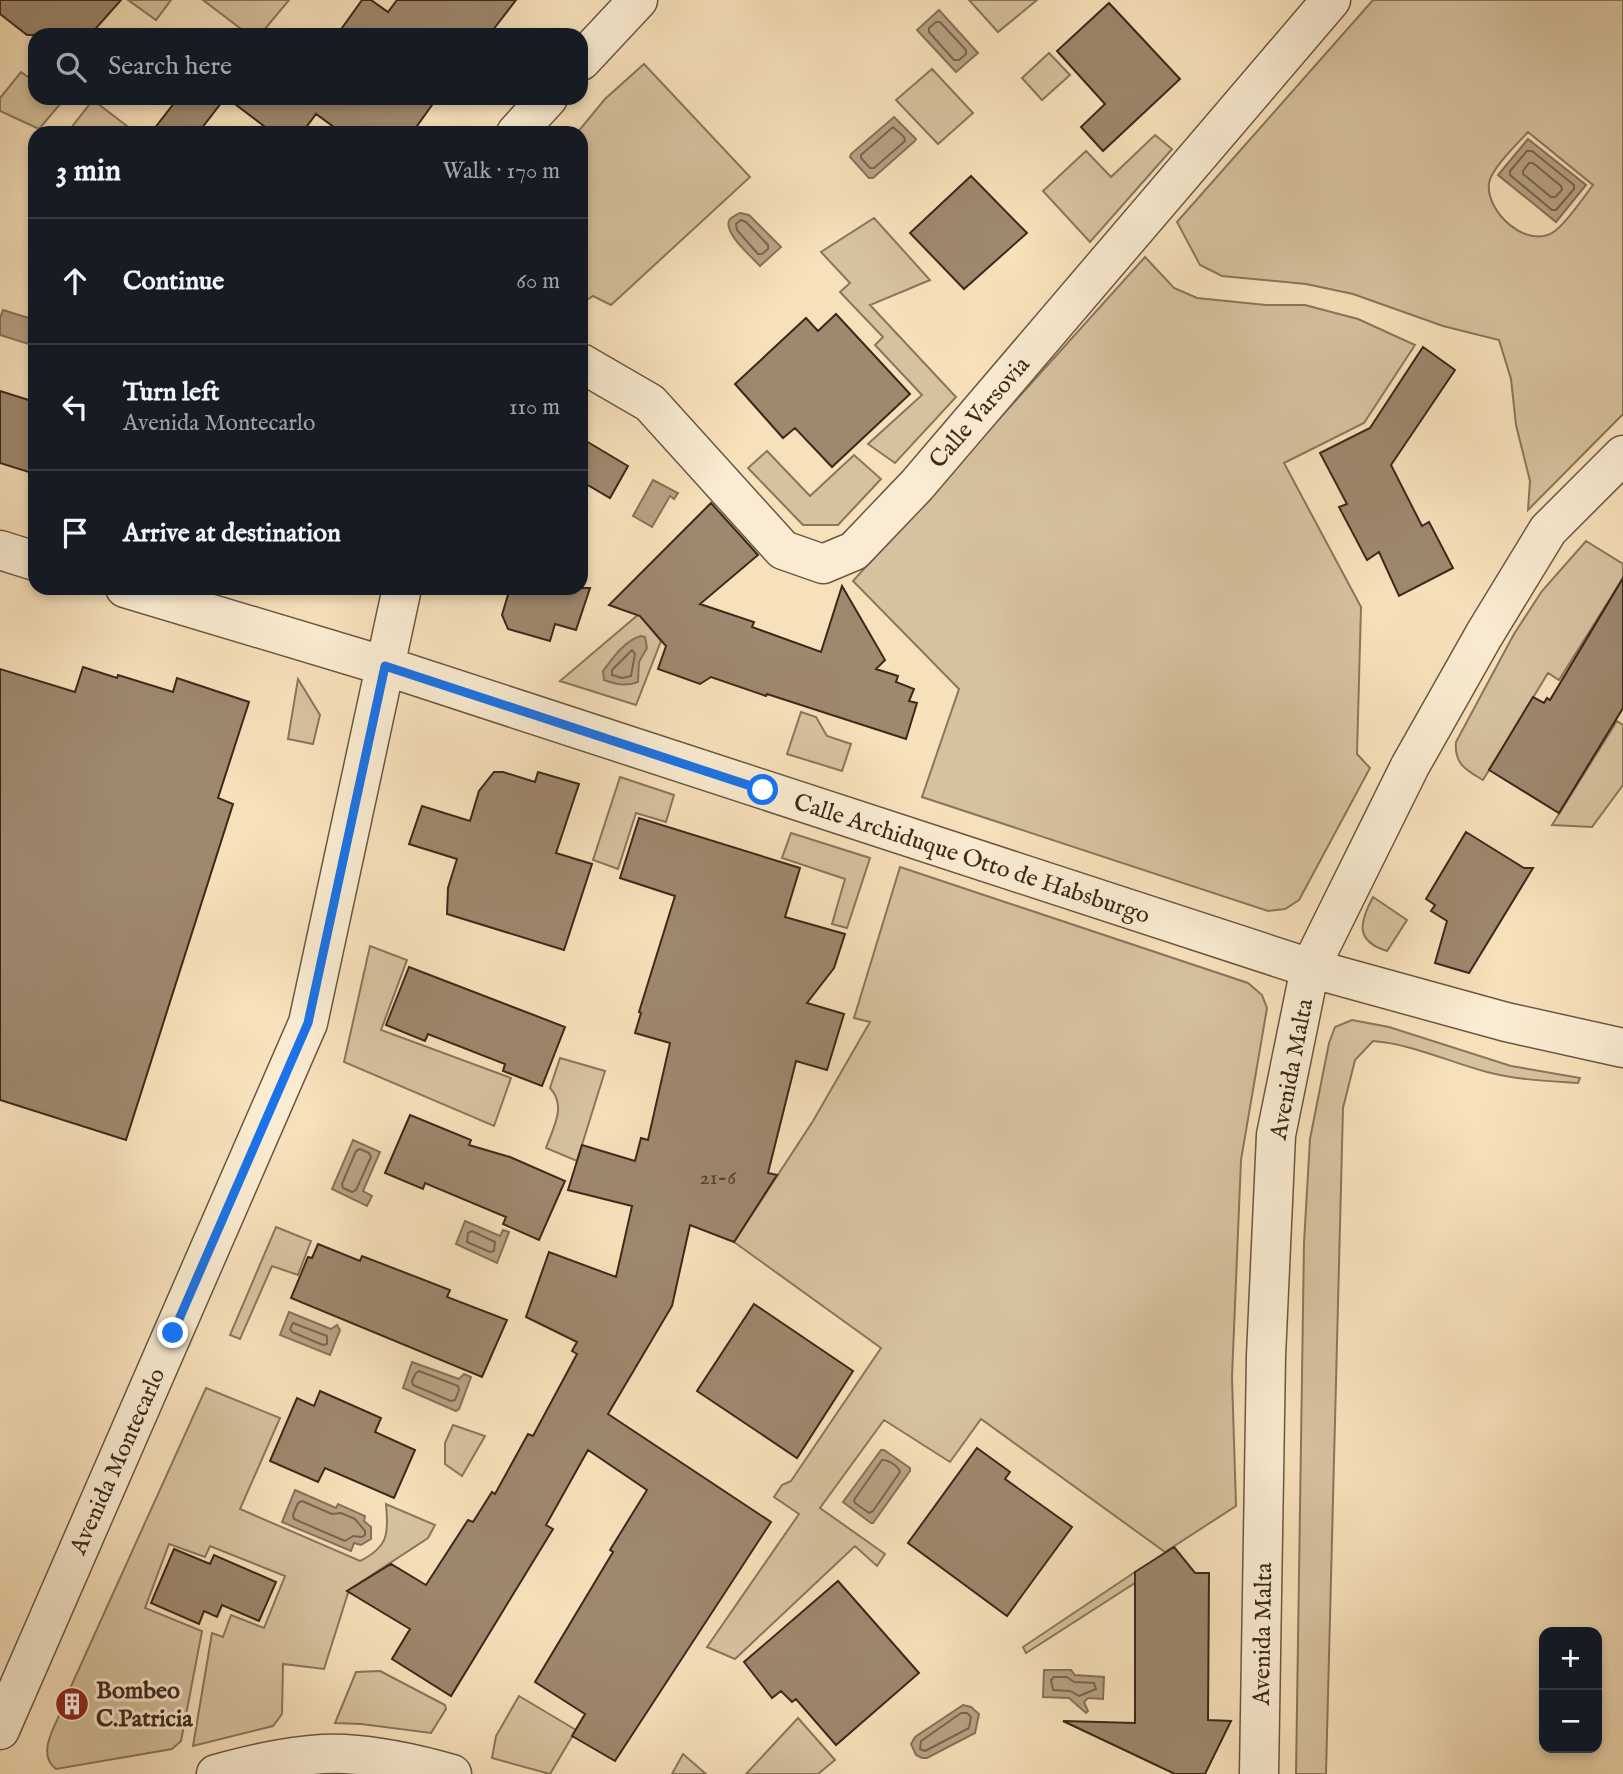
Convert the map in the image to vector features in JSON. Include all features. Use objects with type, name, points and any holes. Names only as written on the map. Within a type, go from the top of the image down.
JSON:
[{"type":"street","points":[[588,54],[638,0]]},
{"type":"street","name":"Calle Varsovia","points":[[588,367],[650,403],[783,551],[824,564],[854,551],[917,485],[1331,0]]},
{"type":"street","points":[[522,126],[542,105]]},
{"type":"street","name":"Avenida Malta","points":[[1259,1774],[1266,1356],[1276,1135],[1310,968],[1410,766],[1484,635],[1548,530],[1623,455]]},
{"type":"street","points":[[0,550],[28,559]]},
{"type":"street","name":"Calle Archiduque Otto de Habsburgo","points":[[148,595],[385,666],[1310,968],[1506,1023],[1623,1048]]},
{"type":"street","name":"Avenida Montecarlo","points":[[0,1730],[308,1023],[400,595]]},
{"type":"street","points":[[216,1774],[295,1758],[343,1754],[391,1758],[452,1774]]},
{"type":"shaded area","points":[[128,0],[171,0],[156,20]]},
{"type":"shaded area","points":[[203,0],[289,0],[266,28],[240,28]]},
{"type":"shaded area","points":[[969,0],[1037,0],[998,32]]},
{"type":"shaded area","points":[[1373,0],[1623,0],[1623,414],[1528,510],[1530,481],[1516,425],[1511,379],[1499,340],[1443,326],[1353,294],[1306,284],[1222,276],[1200,265],[1177,222]],"holes":[[[1528,132],[1593,185],[1560,227],[1544,236],[1533,236],[1521,232],[1501,216],[1494,206],[1489,183],[1500,164]]]},
{"type":"shaded area","points":[[1049,53],[1070,75],[1042,100],[1022,78]]},
{"type":"shaded area","points":[[644,64],[750,177],[611,305],[593,296],[588,299],[588,126],[583,126],[605,99]]},
{"type":"shaded area","points":[[932,69],[973,113],[938,144],[896,100]]},
{"type":"shaded area","points":[[21,72],[28,77],[28,105],[59,105],[42,126],[32,126],[0,111],[0,98]]},
{"type":"shaded area","points":[[89,105],[100,105],[127,126],[73,126]]},
{"type":"shaded area","points":[[1155,135],[1172,149],[1090,242],[1043,191],[1086,151],[1111,177]]},
{"type":"shaded area","points":[[874,218],[930,280],[870,305],[956,397],[895,463],[868,444],[922,395],[875,345],[883,337],[840,292],[850,283],[821,252]]},
{"type":"shaded area","points":[[1145,257],[1174,288],[1197,298],[1266,305],[1305,305],[1358,319],[1415,345],[1364,423],[1284,463],[1361,607],[1357,754],[1370,768],[1299,900],[1285,909],[1268,911],[922,797],[959,689],[853,581]]},
{"type":"shaded area","points":[[767,451],[810,496],[854,455],[881,479],[838,525],[803,525],[748,468]]},
{"type":"shaded area","points":[[1586,541],[1623,564],[1623,578],[1559,680],[1548,673],[1483,780],[1459,761],[1456,742],[1514,634],[1542,591]]},
{"type":"shaded area","points":[[639,614],[661,641],[636,705],[560,681]]},
{"type":"shaded area","points":[[298,679],[320,715],[313,744],[288,739]]},
{"type":"shaded area","points":[[801,712],[816,717],[827,736],[851,744],[842,771],[787,754]]},
{"type":"shaded area","points":[[1617,721],[1623,725],[1623,785],[1592,827],[1552,825]]},
{"type":"shaded area","points":[[620,777],[674,795],[666,822],[636,813],[618,869],[593,860]]},
{"type":"shaded area","points":[[791,833],[870,858],[847,928],[832,924],[845,879],[782,858]]},
{"type":"shaded area","points":[[900,867],[1248,983],[1262,995],[1267,1008],[1241,1160],[1232,1377],[1236,1506],[1165,1552],[981,1419],[950,1462],[884,1420],[820,1508],[885,1554],[877,1566],[855,1546],[735,1659],[707,1647],[799,1514],[774,1497],[782,1485],[791,1481],[881,1348],[734,1242],[813,1121],[870,1022],[854,1018]]},
{"type":"shaded area","points":[[1373,897],[1407,920],[1387,951],[1369,942],[1363,930],[1365,915]]},
{"type":"shaded area","points":[[370,946],[407,960],[381,1030],[511,1078],[494,1126],[344,1062]]},
{"type":"shaded area","points":[[1352,1020],[1389,1027],[1511,1066],[1580,1078],[1578,1083],[1510,1077],[1402,1046],[1373,1041],[1355,1060],[1343,1108],[1326,1774],[1296,1774],[1304,1243],[1310,1139],[1329,1043],[1335,1027]]},
{"type":"shaded area","points":[[560,1058],[605,1071],[577,1161],[546,1148],[557,1117],[558,1102],[550,1088]]},
{"type":"shaded area","points":[[276,1227],[311,1241],[298,1275],[272,1266],[240,1339],[230,1335]]},
{"type":"shaded area","points":[[206,1388],[280,1418],[240,1509],[360,1561],[376,1550],[385,1539],[386,1504],[435,1525],[428,1538],[349,1590],[324,1669],[283,1664],[282,1714],[273,1726],[193,1746],[212,1633],[223,1637],[231,1615],[264,1628],[285,1576],[210,1546],[205,1557],[169,1544],[145,1608],[202,1631],[181,1741],[172,1749],[56,1769],[50,1763],[47,1748],[52,1731],[63,1707],[76,1712],[80,1701],[67,1696],[68,1693]]},
{"type":"shaded area","points":[[453,1425],[485,1436],[462,1476],[445,1464],[445,1443]]},
{"type":"shaded area","points":[[1135,1572],[1141,1579],[1026,1653],[1023,1647]]},
{"type":"shaded area","points":[[380,1671],[445,1705],[446,1709],[431,1733],[335,1723],[356,1672]]},
{"type":"shaded area","points":[[519,1696],[576,1730],[550,1774],[492,1758],[496,1736]]},
{"type":"shaded area","points":[[798,1718],[835,1760],[818,1774],[746,1774]]},
{"type":"shaded area","points":[[683,1754],[706,1774],[672,1774]]},
{"type":"water","points":[[939,10],[978,53],[956,72],[917,30]]},
{"type":"water","points":[[894,117],[916,139],[873,178],[869,178],[850,157],[851,154]]},
{"type":"water","points":[[1528,139],[1586,185],[1556,222],[1498,175]]},
{"type":"water","points":[[740,213],[749,215],[781,247],[760,266],[733,237],[730,230],[730,219]]},
{"type":"water","points":[[3,310],[28,318],[28,344],[0,335]]},
{"type":"water","points":[[653,480],[678,493],[674,499],[670,496],[652,527],[633,516]]},
{"type":"water","points":[[645,637],[647,648],[639,662],[638,682],[625,685],[604,680],[603,671],[615,655],[630,641]]},
{"type":"water","points":[[353,1140],[380,1152],[363,1191],[372,1196],[367,1206],[332,1189]]},
{"type":"water","points":[[465,1221],[500,1236],[503,1230],[509,1232],[497,1263],[456,1244]]},
{"type":"water","points":[[289,1312],[331,1329],[337,1325],[340,1330],[330,1355],[280,1335]]},
{"type":"water","points":[[412,1362],[459,1379],[464,1374],[471,1377],[459,1409],[456,1411],[403,1388]]},
{"type":"water","points":[[881,1450],[910,1468],[910,1471],[871,1523],[843,1502]]},
{"type":"water","points":[[295,1490],[336,1508],[338,1504],[365,1516],[364,1521],[371,1527],[371,1539],[361,1545],[354,1543],[351,1551],[282,1522]]},
{"type":"water","points":[[1044,1670],[1071,1670],[1075,1675],[1104,1677],[1103,1699],[1088,1698],[1084,1702],[1088,1711],[1086,1713],[1069,1698],[1043,1697]]},
{"type":"water","points":[[963,1705],[971,1707],[979,1714],[975,1733],[927,1758],[916,1755],[911,1744],[915,1737]]},
{"type":"building","points":[[0,0],[121,0],[96,28],[28,28],[27,35],[0,14]]},
{"type":"building","points":[[362,0],[371,0],[388,12],[397,0],[516,0],[494,28],[342,28]]},
{"type":"building","points":[[1109,3],[1180,79],[1103,151],[1081,127],[1105,104],[1057,51]]},
{"type":"building","points":[[173,105],[220,105],[203,126],[156,126]]},
{"type":"building","points":[[236,105],[432,105],[417,126],[332,126],[316,114],[307,126],[264,126]]},
{"type":"building","points":[[971,176],[1027,233],[964,289],[910,233]]},
{"type":"building","points":[[836,314],[910,394],[832,467],[795,428],[783,438],[735,384],[806,318],[818,331]]},
{"type":"building","points":[[1423,347],[1455,370],[1391,465],[1422,526],[1429,522],[1453,568],[1399,596],[1379,552],[1367,560],[1339,507],[1347,504],[1320,453],[1370,428]]},
{"type":"building","points":[[0,391],[28,400],[28,472],[0,463]]},
{"type":"building","points":[[588,442],[628,466],[610,498],[588,485]]},
{"type":"building","points":[[711,503],[758,555],[700,604],[754,622],[752,627],[821,652],[842,586],[885,660],[876,669],[898,676],[896,682],[914,689],[909,701],[917,703],[906,739],[711,677],[700,684],[658,669],[666,646],[640,616],[609,605]]},
{"type":"building","points":[[1623,578],[1623,708],[1559,813],[1489,770],[1533,697],[1544,703],[1547,698],[1550,700]]},
{"type":"building","points":[[508,595],[588,595],[576,630],[555,624],[550,641],[508,629],[502,615]]},
{"type":"building","points":[[83,667],[173,692],[177,678],[249,702],[218,798],[233,804],[126,1140],[0,1100],[0,669],[75,692]]},
{"type":"building","points":[[494,772],[503,772],[535,782],[538,772],[579,784],[556,853],[592,864],[564,950],[447,914],[448,888],[457,859],[409,844],[422,806],[470,821],[479,791]]},
{"type":"building","points":[[639,818],[800,868],[785,917],[845,934],[834,968],[807,1003],[844,1014],[827,1070],[796,1061],[768,1173],[777,1175],[734,1242],[690,1225],[672,1306],[608,1414],[771,1522],[615,1761],[572,1736],[585,1714],[535,1682],[647,1490],[588,1450],[546,1525],[553,1529],[451,1696],[392,1659],[410,1629],[347,1591],[391,1564],[426,1585],[468,1520],[473,1522],[492,1492],[495,1494],[528,1434],[533,1436],[577,1354],[572,1351],[577,1342],[526,1317],[549,1252],[616,1277],[632,1206],[568,1190],[582,1145],[635,1161],[641,1138],[648,1140],[670,1043],[635,1033],[675,896],[620,878]]},
{"type":"building","points":[[1466,832],[1524,868],[1533,868],[1469,973],[1435,963],[1447,921],[1431,911],[1435,905],[1426,899]]},
{"type":"building","points":[[409,967],[565,1027],[542,1086],[503,1071],[505,1064],[428,1034],[425,1041],[386,1025]]},
{"type":"building","points":[[410,1115],[471,1140],[469,1145],[510,1157],[565,1181],[539,1240],[503,1224],[506,1217],[425,1183],[423,1189],[385,1173]]},
{"type":"building","points":[[318,1244],[360,1261],[362,1256],[450,1290],[447,1297],[507,1320],[482,1377],[291,1298],[308,1257],[312,1258]]},
{"type":"building","points":[[754,1304],[853,1371],[797,1458],[697,1391]]},
{"type":"building","points":[[320,1391],[381,1418],[375,1432],[415,1450],[394,1498],[325,1468],[318,1482],[270,1461],[297,1398],[314,1406]]},
{"type":"building","points":[[977,1448],[1010,1472],[1005,1479],[1072,1527],[1007,1616],[908,1543]]},
{"type":"building","points":[[1174,1547],[1195,1573],[1209,1573],[1208,1720],[1231,1721],[1205,1774],[1175,1774],[1063,1721],[1135,1723],[1135,1572]]},
{"type":"building","points":[[174,1549],[210,1564],[214,1555],[276,1582],[259,1621],[222,1605],[217,1617],[204,1611],[199,1624],[151,1603]]},
{"type":"building","points":[[838,1581],[919,1673],[836,1745],[796,1699],[792,1702],[781,1691],[772,1698],[744,1662]]},
{"type":"place","name":"Bombeo C.Patricia","points":[[72,1704]]},
{"type":"route","points":[[173,1333],[308,1023],[385,666],[763,790]]}]
